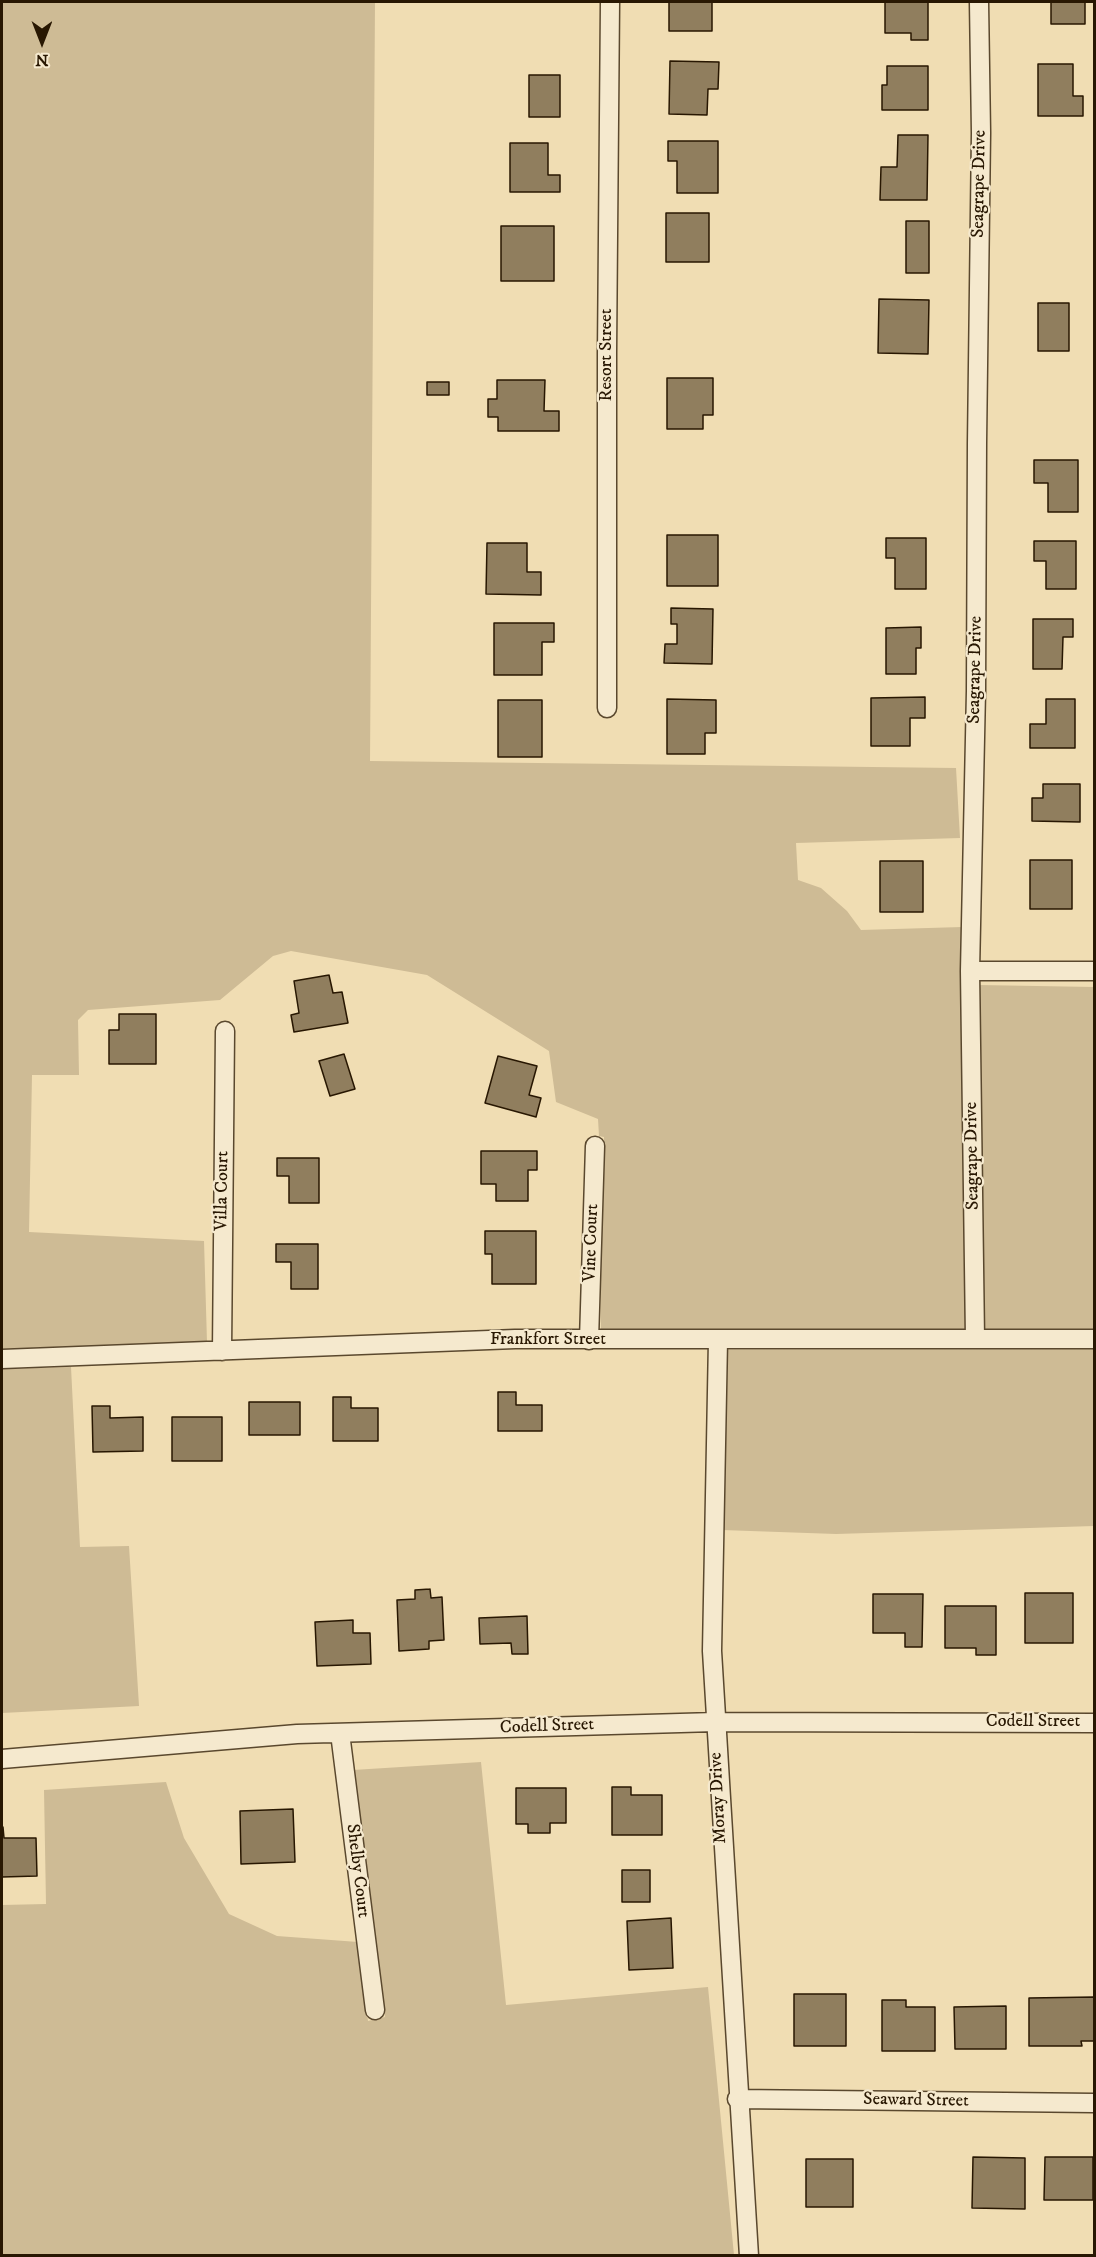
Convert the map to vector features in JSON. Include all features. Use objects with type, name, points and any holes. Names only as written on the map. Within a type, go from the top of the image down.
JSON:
[{"type":"street","name":"Resort Street","points":[[607,708],[610,2]]},
{"type":"street","name":"Seagrape Drive","points":[[975,1339],[970,971],[976,690],[981,133],[979,2]]},
{"type":"street","points":[[970,971],[1095,971]]},
{"type":"street","name":"Villa Court","points":[[222,1351],[225,1030]]},
{"type":"street","name":"Vine Court","points":[[589,1340],[595,1146]]},
{"type":"street","name":"Frankfort Street","points":[[2,1359],[515,1339],[1095,1339]]},
{"type":"street","name":"Moray Drive","points":[[717,1340],[712,1651],[748,2256]]},
{"type":"street","name":"Codell Street","points":[[2,1759],[285,1735],[340,1733],[715,1722],[1095,1723]]},
{"type":"street","name":"Shelby Court","points":[[340,1733],[375,2010]]},
{"type":"street","name":"Seaward Street","points":[[737,2099],[1095,2103]]},
{"type":"shaded area","points":[[2,2],[375,2],[370,761],[956,768],[960,838],[796,843],[798,880],[821,888],[847,911],[861,930],[962,927],[966,1329],[601,1329],[600,1271],[604,1137],[599,1136],[598,1119],[556,1102],[549,1051],[427,975],[291,951],[273,956],[220,1000],[88,1010],[78,1020],[79,1075],[32,1075],[29,1232],[204,1241],[207,1342],[2,1349]]},
{"type":"shaded area","points":[[979,985],[1094,987],[1094,1329],[984,1329]]},
{"type":"shaded area","points":[[1094,1349],[1094,1526],[836,1534],[722,1530],[727,1350]]},
{"type":"shaded area","points":[[71,1367],[80,1547],[129,1546],[139,1706],[2,1713],[2,1369]]},
{"type":"shaded area","points":[[481,1762],[506,2005],[708,1987],[734,2255],[2,2255],[2,1905],[46,1904],[44,1790],[166,1782],[184,1838],[229,1914],[277,1936],[358,1942],[368,2021],[385,2017],[353,1770]]},
{"type":"building","points":[[669,2],[712,2],[712,31],[669,31]]},
{"type":"building","points":[[885,2],[928,2],[928,40],[911,40],[911,33],[885,33]]},
{"type":"building","points":[[1051,2],[1085,2],[1085,24],[1051,24]]},
{"type":"building","points":[[670,61],[719,62],[718,89],[708,89],[707,115],[669,114]]},
{"type":"building","points":[[1038,64],[1073,64],[1073,96],[1083,96],[1083,116],[1038,116]]},
{"type":"building","points":[[887,66],[928,66],[928,110],[882,110],[882,85],[887,85]]},
{"type":"building","points":[[529,75],[560,75],[560,117],[529,117]]},
{"type":"building","points":[[898,135],[928,135],[927,200],[880,200],[881,167],[897,167]]},
{"type":"building","points":[[668,141],[718,141],[718,193],[677,193],[677,161],[668,161]]},
{"type":"building","points":[[510,143],[548,143],[548,175],[560,175],[560,192],[510,192]]},
{"type":"building","points":[[666,213],[709,213],[709,262],[666,262]]},
{"type":"building","points":[[906,221],[929,221],[929,273],[906,273]]},
{"type":"building","points":[[501,226],[554,226],[554,281],[501,281]]},
{"type":"building","points":[[879,299],[929,300],[928,354],[878,353]]},
{"type":"building","points":[[1038,303],[1069,303],[1069,351],[1038,351]]},
{"type":"building","points":[[667,378],[713,378],[713,415],[703,415],[703,429],[667,429]]},
{"type":"building","points":[[497,380],[545,380],[544,411],[559,411],[559,431],[498,431],[498,417],[488,417],[488,399],[497,399]]},
{"type":"building","points":[[427,382],[449,382],[449,395],[427,395]]},
{"type":"building","points":[[1034,460],[1078,460],[1078,512],[1048,512],[1048,483],[1034,483]]},
{"type":"building","points":[[667,535],[718,535],[718,586],[667,586]]},
{"type":"building","points":[[886,538],[926,538],[926,589],[895,589],[895,558],[886,558]]},
{"type":"building","points":[[1034,541],[1076,541],[1076,589],[1046,589],[1046,561],[1034,561]]},
{"type":"building","points":[[487,543],[527,543],[527,572],[541,572],[541,595],[486,594]]},
{"type":"building","points":[[671,608],[713,609],[712,664],[664,663],[665,644],[677,644],[677,624],[671,624]]},
{"type":"building","points":[[1033,619],[1073,619],[1073,637],[1063,637],[1062,669],[1033,669]]},
{"type":"building","points":[[494,623],[554,623],[554,642],[542,642],[542,675],[494,675]]},
{"type":"building","points":[[921,627],[921,648],[916,648],[916,674],[886,674],[886,628]]},
{"type":"building","points":[[925,697],[925,718],[910,718],[910,746],[871,746],[871,698]]},
{"type":"building","points":[[667,699],[716,700],[716,733],[705,733],[705,754],[667,754]]},
{"type":"building","points":[[1046,699],[1075,699],[1075,748],[1030,748],[1030,724],[1046,724]]},
{"type":"building","points":[[498,700],[542,700],[542,757],[498,757]]},
{"type":"building","points":[[1043,784],[1080,784],[1080,822],[1032,821],[1032,798],[1043,798]]},
{"type":"building","points":[[1030,860],[1072,860],[1072,909],[1030,909]]},
{"type":"building","points":[[880,861],[923,861],[923,912],[880,912]]},
{"type":"building","points":[[329,975],[333,993],[342,992],[348,1023],[294,1032],[291,1015],[299,1013],[294,981]]},
{"type":"building","points":[[119,1014],[156,1014],[156,1064],[109,1064],[109,1030],[119,1030]]},
{"type":"building","points":[[344,1054],[355,1089],[330,1096],[319,1061]]},
{"type":"building","points":[[498,1056],[537,1066],[529,1095],[541,1098],[536,1117],[485,1103]]},
{"type":"building","points":[[481,1151],[537,1151],[537,1170],[528,1170],[528,1201],[496,1201],[496,1184],[481,1184]]},
{"type":"building","points":[[277,1158],[319,1158],[319,1203],[289,1203],[289,1176],[277,1176]]},
{"type":"building","points":[[485,1231],[536,1231],[536,1284],[492,1284],[492,1254],[485,1254]]},
{"type":"building","points":[[276,1244],[318,1244],[318,1289],[291,1289],[291,1262],[276,1262]]},
{"type":"building","points":[[498,1392],[516,1392],[516,1405],[542,1405],[542,1431],[498,1431]]},
{"type":"building","points":[[333,1397],[351,1397],[351,1408],[378,1408],[378,1441],[333,1441]]},
{"type":"building","points":[[249,1402],[300,1402],[300,1435],[249,1435]]},
{"type":"building","points":[[92,1406],[110,1406],[110,1418],[143,1417],[143,1451],[93,1452]]},
{"type":"building","points":[[172,1417],[222,1417],[222,1461],[172,1461]]},
{"type":"building","points":[[430,1589],[431,1598],[442,1597],[444,1640],[429,1641],[429,1649],[399,1651],[397,1600],[415,1599],[415,1590]]},
{"type":"building","points":[[1025,1593],[1073,1593],[1073,1643],[1025,1643]]},
{"type":"building","points":[[873,1594],[923,1594],[922,1647],[905,1647],[905,1633],[873,1633]]},
{"type":"building","points":[[945,1606],[996,1606],[996,1655],[976,1655],[976,1648],[945,1648]]},
{"type":"building","points":[[527,1616],[528,1654],[512,1654],[511,1643],[480,1644],[479,1618]]},
{"type":"building","points":[[353,1620],[353,1633],[370,1633],[371,1664],[317,1666],[315,1622]]},
{"type":"building","points":[[612,1787],[631,1787],[631,1795],[662,1795],[662,1835],[612,1835]]},
{"type":"building","points":[[516,1788],[566,1788],[566,1823],[550,1823],[550,1833],[528,1833],[528,1824],[516,1824]]},
{"type":"building","points":[[293,1809],[295,1862],[241,1864],[240,1811]]},
{"type":"building","points":[[2,1827],[4,1838],[36,1838],[37,1876],[2,1877]]},
{"type":"building","points":[[622,1870],[650,1870],[650,1902],[622,1902]]},
{"type":"building","points":[[671,1918],[673,1968],[629,1970],[627,1921]]},
{"type":"building","points":[[794,1994],[846,1994],[846,2046],[794,2046]]},
{"type":"building","points":[[1094,1997],[1094,2041],[1081,2041],[1082,2046],[1029,2046],[1029,1998]]},
{"type":"building","points":[[882,2000],[906,2000],[906,2007],[935,2007],[935,2051],[882,2051]]},
{"type":"building","points":[[1006,2006],[1006,2049],[955,2049],[954,2007]]},
{"type":"building","points":[[973,2157],[1025,2158],[1025,2209],[972,2208]]},
{"type":"building","points":[[1045,2157],[1093,2157],[1093,2200],[1044,2200]]},
{"type":"building","points":[[806,2159],[853,2159],[853,2207],[806,2207]]}]
